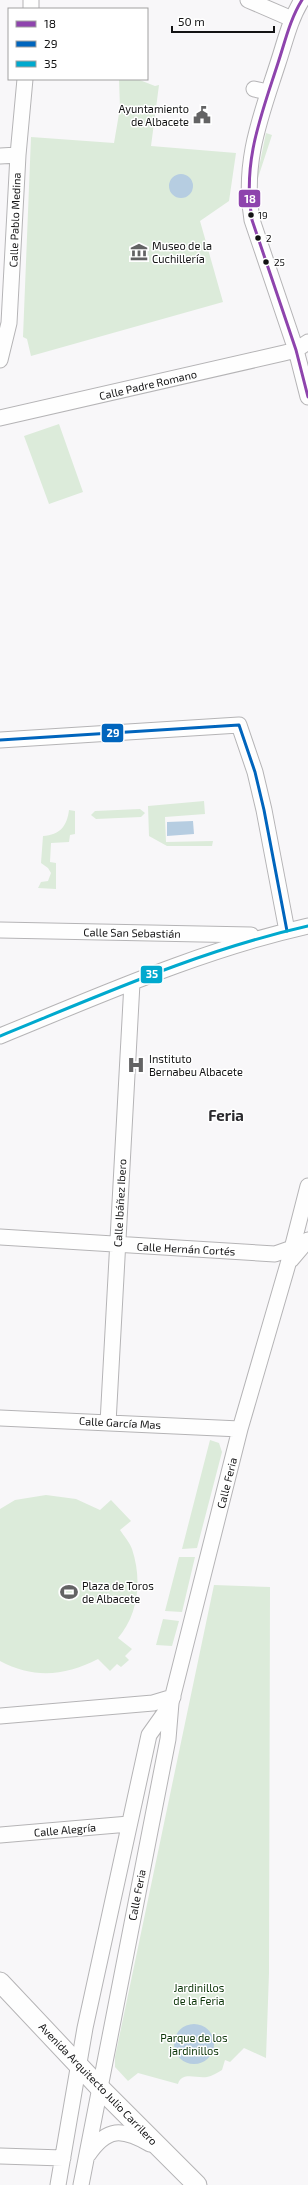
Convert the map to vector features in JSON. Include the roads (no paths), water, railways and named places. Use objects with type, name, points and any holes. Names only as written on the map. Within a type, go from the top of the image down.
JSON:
[{"type":"street","points":[[248,0],[292,19]]},
{"type":"street","points":[[302,0],[292,19],[261,90],[261,112],[252,158],[249,199],[252,220],[302,346],[308,397]]},
{"type":"street","name":"Calle Pablo Medina","points":[[0,360],[9,323],[18,155],[25,80]]},
{"type":"street","points":[[0,156],[18,155]]},
{"type":"street","name":"Calle Padre Romano","points":[[0,418],[179,379],[302,346]]},
{"type":"street","points":[[0,740],[239,725],[255,772],[264,810],[287,931]]},
{"type":"street","points":[[0,1036],[200,956],[264,936],[308,926]]},
{"type":"street","name":"Calle San Sebastián","points":[[0,930],[264,936]]},
{"type":"street","name":"Calle Ibáñez Ibero","points":[[108,1423],[132,983]]},
{"type":"street","name":"Calle Feria","points":[[81,2185],[84,2161],[168,1739],[172,1700],[240,1429],[304,1209],[308,1186]]},
{"type":"street","points":[[304,1209],[302,1224],[308,1233]]},
{"type":"street","name":"Calle Hernán Cortés","points":[[0,1237],[276,1254],[292,1248]]},
{"type":"street","name":"Calle Feria","points":[[288,1264],[308,1240]]},
{"type":"street","name":"Calle García Mas","points":[[0,1418],[240,1429]]},
{"type":"street","points":[[0,1716],[153,1703],[172,1700]]},
{"type":"street","name":"Calle Feria","points":[[58,2185],[79,2066],[149,1734],[172,1700]]},
{"type":"street","name":"Calle Alegría","points":[[0,1835],[129,1824]]},
{"type":"street","name":"Avenida Arquitecto Julio Carrilero","points":[[0,1982],[99,2087],[197,2185]]},
{"type":"street","points":[[84,2161],[98,2141],[115,2133],[133,2134],[162,2151]]},
{"type":"street","points":[[0,2156],[63,2158]]},
{"type":"water","points":[[181,174],[186,175],[192,181],[192,191],[186,197],[181,198],[176,197],[170,191],[169,186],[170,181],[176,175]]},
{"type":"water","points":[[193,821],[194,834],[167,836],[167,822]]},
{"type":"water","name":"Parque de los jardinillos","points":[[190,2024],[198,2024],[205,2027],[211,2033],[214,2044],[211,2055],[205,2061],[198,2064],[190,2064],[183,2061],[177,2055],[174,2048],[174,2040],[177,2033],[183,2027]]},
{"type":"place","name":"Ayuntamiento de Albacete","points":[[202,115]]},
{"type":"place","name":"19","points":[[251,215]]},
{"type":"place","name":"2","points":[[258,238]]},
{"type":"place","name":"Museo de la Cuchillería","points":[[139,252]]},
{"type":"place","name":"25","points":[[266,262]]},
{"type":"place","name":"Instituto Bernabeu Albacete","points":[[136,1065]]},
{"type":"place","name":"Plaza de Toros de Albacete","points":[[69,1592]]},
{"type":"district","name":"Feria","points":[[226,1116]]},
{"type":"park label","name":"Jardinillos de la Feria","points":[[199,1994]]}]
